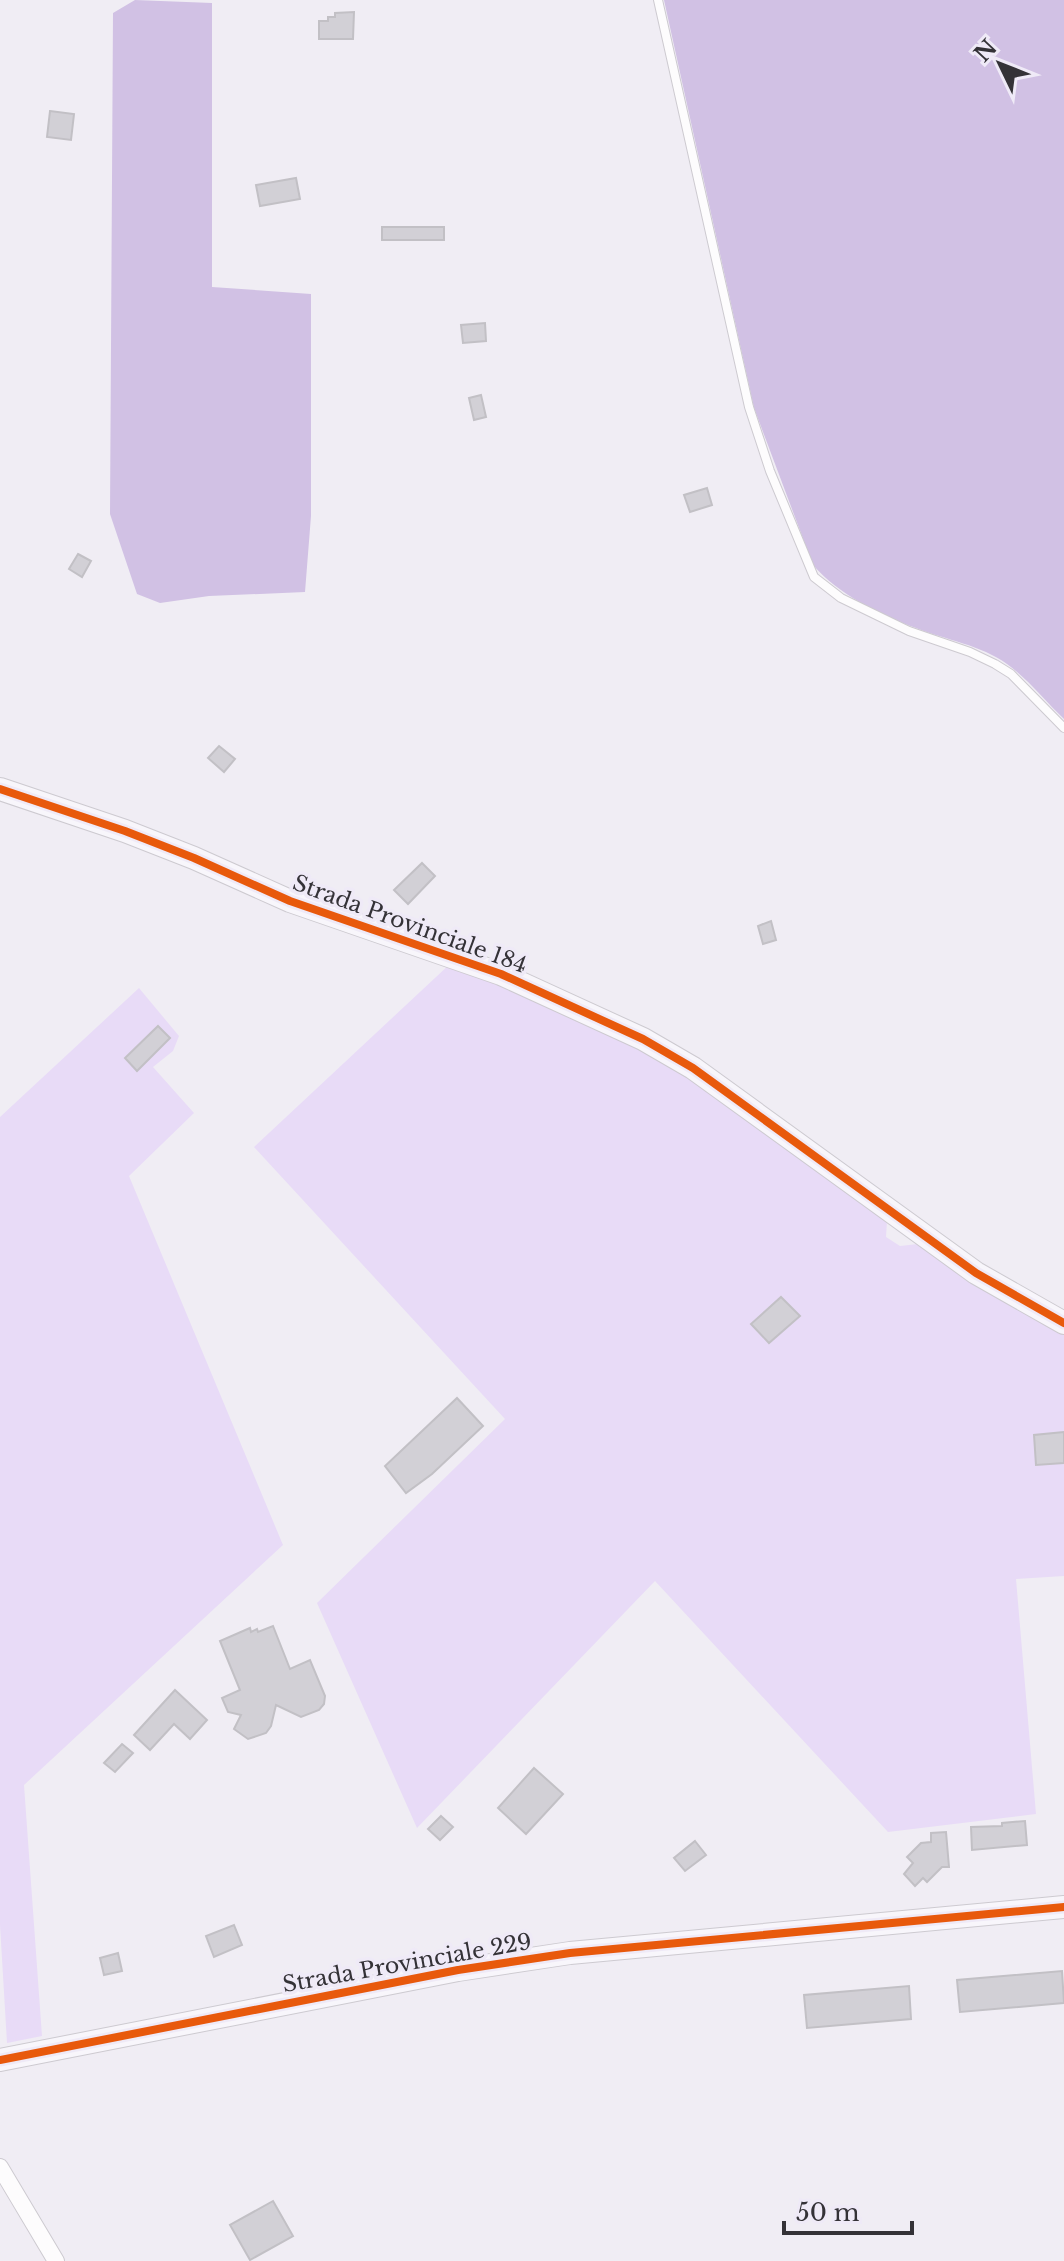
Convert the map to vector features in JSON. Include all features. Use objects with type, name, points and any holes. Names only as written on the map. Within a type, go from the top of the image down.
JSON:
[{"type":"street","name":"Strada Provinciale 184","points":[[0,789],[139,836],[290,901],[501,974],[643,1039],[693,1068],[976,1273],[1064,1323]]},
{"type":"street","name":"Strada Provinciale 229","points":[[0,2060],[442,1973],[570,1953],[1064,1907]]},
{"type":"street","points":[[0,2167],[56,2261]]},
{"type":"lane","points":[[658,0],[749,407],[770,471],[814,577],[841,598],[909,631],[995,664],[1011,674],[1064,728]]},
{"type":"shaded area","points":[[135,0],[212,3],[212,287],[311,294],[311,516],[305,592],[209,596],[160,603],[137,594],[110,514],[113,13]]},
{"type":"shaded area","points":[[664,0],[1064,0],[1064,719],[997,657],[874,610],[847,594],[813,565],[754,408]]},
{"type":"shaded area","points":[[451,963],[665,1060],[887,1221],[886,1237],[900,1246],[918,1244],[1064,1333],[1064,1576],[1016,1579],[1036,1814],[888,1832],[655,1581],[417,1828],[317,1603],[505,1419],[254,1147]]},
{"type":"shaded area","points":[[139,988],[179,1036],[173,1051],[153,1067],[194,1113],[129,1176],[283,1545],[24,1785],[42,2036],[7,2043],[0,1925],[0,1117]]},
{"type":"building","points":[[354,12],[353,39],[319,39],[319,21],[328,21],[328,17],[335,17],[335,13]]},
{"type":"building","points":[[50,111],[74,114],[71,140],[47,137]]},
{"type":"building","points":[[296,178],[300,199],[260,206],[256,185]]},
{"type":"building","points":[[382,227],[444,227],[444,240],[382,240]]},
{"type":"building","points":[[485,323],[486,341],[463,343],[461,325]]},
{"type":"building","points":[[481,395],[486,417],[474,420],[469,398]]},
{"type":"building","points":[[707,488],[712,505],[690,512],[684,495]]},
{"type":"building","points":[[78,554],[91,561],[82,577],[69,569]]},
{"type":"building","points":[[219,746],[235,759],[224,772],[208,758]]},
{"type":"building","points":[[422,863],[435,876],[408,904],[394,890]]},
{"type":"building","points":[[771,921],[776,940],[763,944],[758,926]]},
{"type":"building","points":[[158,1026],[170,1038],[137,1071],[125,1058]]},
{"type":"building","points":[[781,1297],[800,1316],[769,1343],[751,1324]]},
{"type":"building","points":[[457,1398],[483,1426],[432,1474],[406,1493],[385,1466]]},
{"type":"building","points":[[1064,1432],[1064,1463],[1036,1465],[1034,1435]]},
{"type":"building","points":[[273,1626],[290,1669],[310,1660],[325,1696],[324,1704],[319,1710],[301,1717],[276,1705],[266,1733],[248,1739],[234,1729],[241,1715],[228,1712],[222,1698],[240,1690],[220,1641],[250,1628],[251,1632],[257,1629],[258,1632]]},
{"type":"building","points":[[175,1690],[207,1720],[190,1739],[174,1724],[150,1750],[134,1735]]},
{"type":"building","points":[[122,1744],[133,1753],[115,1772],[104,1763]]},
{"type":"building","points":[[534,1768],[563,1794],[526,1834],[498,1808]]},
{"type":"building","points":[[441,1816],[453,1827],[440,1840],[428,1829]]},
{"type":"building","points":[[1025,1821],[1027,1845],[972,1850],[971,1827],[1002,1826],[1002,1823]]},
{"type":"building","points":[[946,1832],[949,1867],[942,1867],[927,1882],[923,1878],[915,1886],[904,1874],[913,1863],[907,1857],[921,1843],[931,1842],[931,1833]]},
{"type":"building","points":[[695,1841],[706,1855],[685,1871],[674,1858]]},
{"type":"building","points":[[234,1925],[242,1945],[214,1957],[206,1936]]},
{"type":"building","points":[[118,1953],[122,1971],[104,1975],[100,1958]]},
{"type":"building","points":[[1062,1971],[1064,2003],[960,2012],[957,1980]]},
{"type":"building","points":[[909,1986],[911,2019],[807,2028],[804,1995]]},
{"type":"building","points":[[273,2201],[293,2236],[250,2260],[230,2225]]},
{"type":"cycle path","points":[[0,789],[125,831],[290,901],[501,974],[643,1039],[693,1068],[976,1273],[1064,1323]]},
{"type":"cycle path","points":[[0,2060],[458,1970],[570,1953],[1064,1907]]}]
